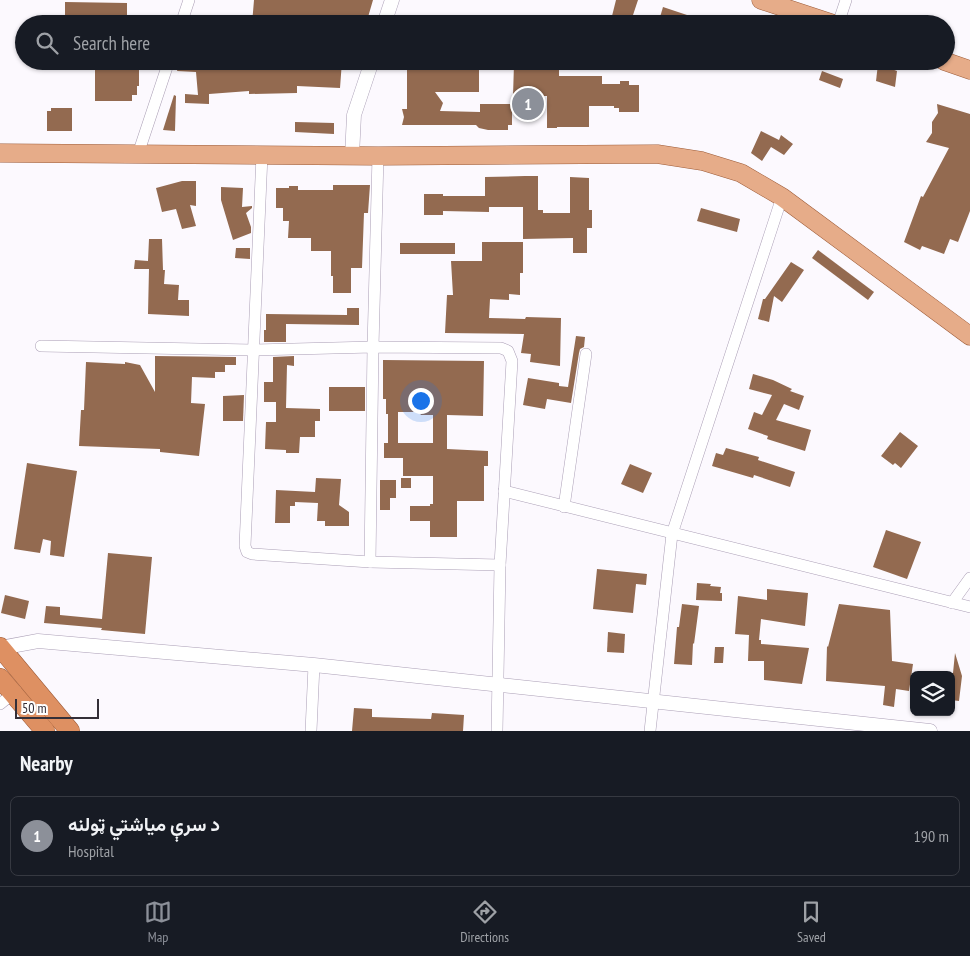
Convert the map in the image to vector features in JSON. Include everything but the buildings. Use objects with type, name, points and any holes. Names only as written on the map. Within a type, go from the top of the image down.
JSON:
[{"type":"highway","points":[[0,647],[70,731]]},
{"type":"highway","points":[[0,678],[7,699],[45,731]]},
{"type":"main road","points":[[761,0],[808,15]]},
{"type":"main road","points":[[955,65],[970,70]]},
{"type":"main road","points":[[0,153],[352,156],[657,154],[702,160],[741,173],[782,197],[970,336]]},
{"type":"street","points":[[184,15],[189,0]]},
{"type":"street","points":[[387,15],[392,0]]},
{"type":"street","points":[[840,15],[846,0]]},
{"type":"street","points":[[138,154],[166,70]]},
{"type":"street","points":[[352,156],[354,115],[369,70]]},
{"type":"street","points":[[262,155],[245,546],[247,552],[252,554],[370,562],[500,565]]},
{"type":"street","points":[[370,562],[378,156]]},
{"type":"street","points":[[650,731],[672,534],[782,197]]},
{"type":"street","points":[[41,346],[253,350],[373,346],[501,348],[508,351],[512,361],[500,565],[496,731]]},
{"type":"street","points":[[564,507],[586,354]]},
{"type":"street","points":[[504,492],[970,607]]},
{"type":"street","points":[[952,603],[970,578]]},
{"type":"street","points":[[0,647],[38,641],[314,665],[930,731]]},
{"type":"street","points":[[311,731],[314,665]]},
{"type":"street","points":[[7,699],[29,682]]},
{"type":"place","name":"د سرې مياشتي ټولنه","points":[[528,104]]}]
